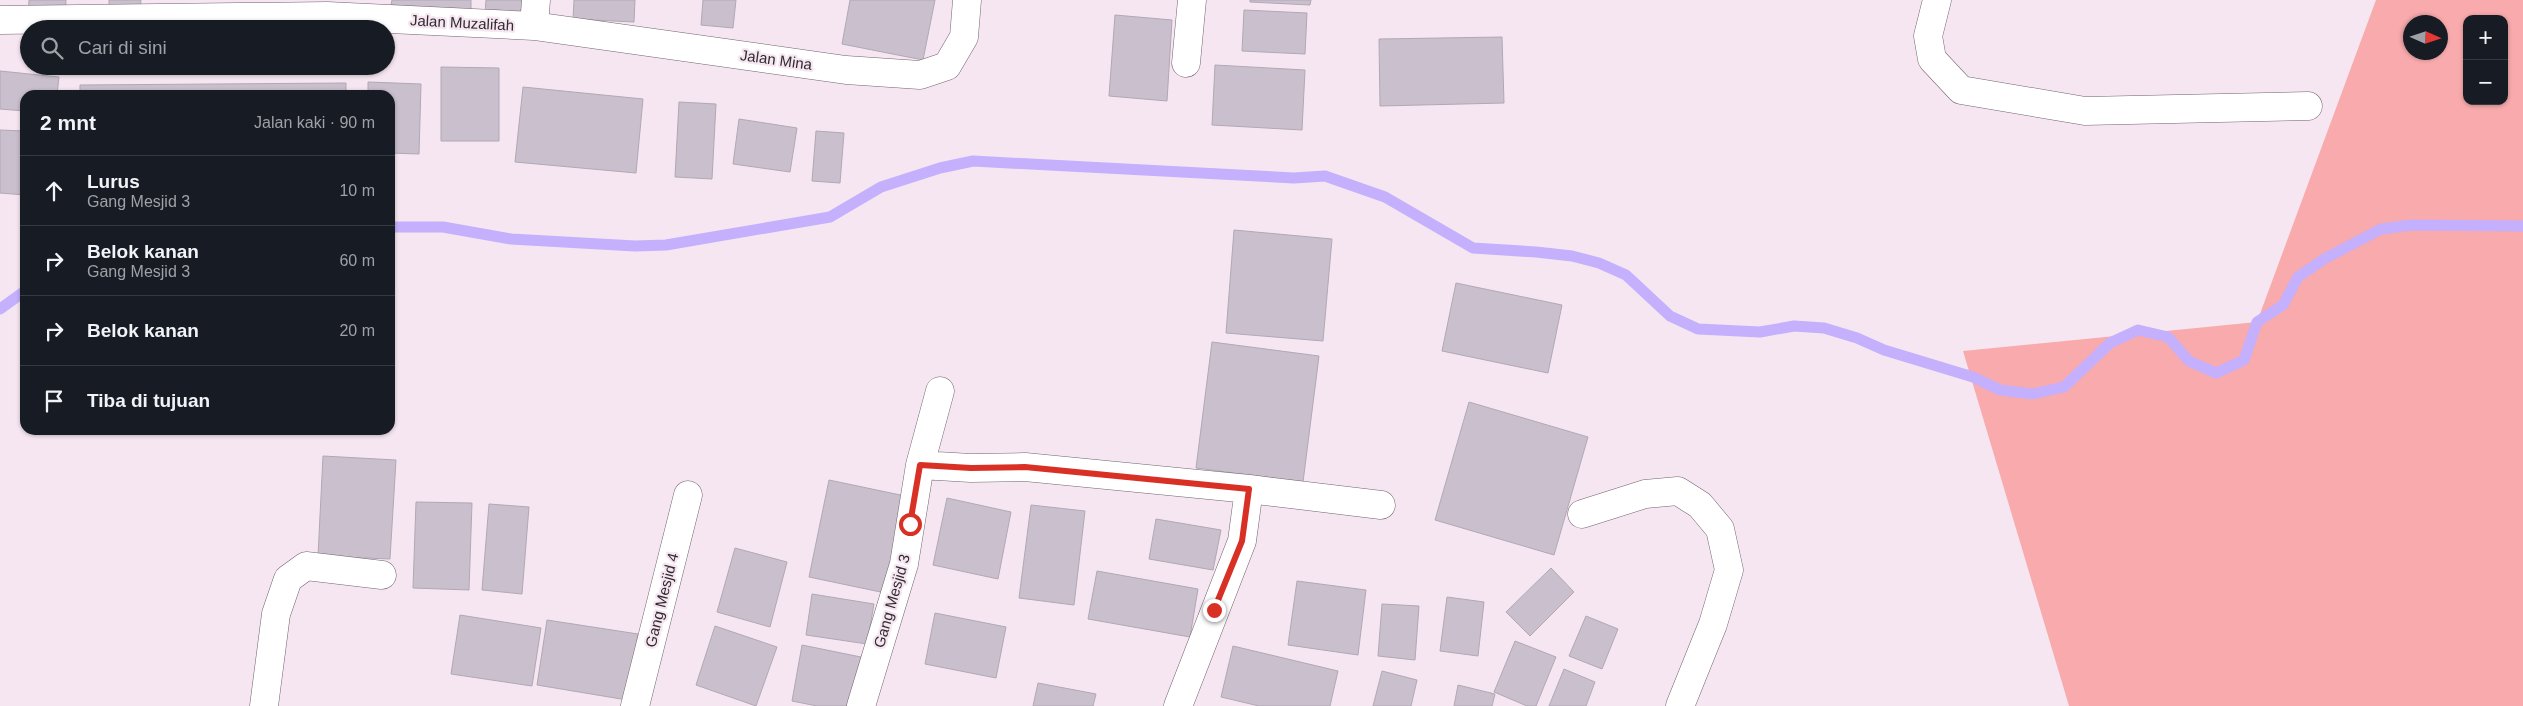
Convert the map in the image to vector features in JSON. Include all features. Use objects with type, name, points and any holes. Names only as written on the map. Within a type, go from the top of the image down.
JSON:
[{"type":"street","name":"Jalan Mina","points":[[535,13],[846,70],[920,75],[947,66],[964,37],[967,0]]},
{"type":"street","points":[[1186,64],[1192,0]]},
{"type":"street","points":[[1938,0],[1928,36],[1932,59],[1961,90],[2085,111],[2308,106]]},
{"type":"street","name":"Jalan Muzalifah","points":[[0,20],[535,13]]},
{"type":"street","name":"Gang Mesjid 3","points":[[861,706],[904,564],[920,465],[940,391]]},
{"type":"street","points":[[920,465],[971,468],[1025,467],[1249,489],[1382,505]]},
{"type":"street","points":[[1178,706],[1242,541],[1249,489]]},
{"type":"street","points":[[1582,514],[1645,494],[1678,491],[1700,505],[1720,529],[1729,570],[1713,624],[1680,706]]},
{"type":"street","name":"Gang Mesjid 4","points":[[635,706],[688,495]]},
{"type":"street","points":[[264,706],[276,614],[288,580],[306,566],[382,576]]},
{"type":"shaded area","points":[[2376,0],[2523,0],[2523,706],[2069,706],[1963,351],[2257,322]]},
{"type":"building","points":[[29,0],[66,0],[65,19],[28,17]]},
{"type":"building","points":[[109,0],[141,0],[140,11],[109,9]]},
{"type":"building","points":[[392,0],[471,0],[471,11],[391,5]]},
{"type":"building","points":[[486,0],[529,0],[529,14],[485,13]]},
{"type":"building","points":[[574,0],[635,0],[634,22],[573,19]]},
{"type":"building","points":[[703,0],[736,0],[733,28],[701,25]]},
{"type":"building","points":[[850,0],[935,0],[923,60],[842,44]]},
{"type":"building","points":[[1250,0],[1311,0],[1310,5],[1250,2]]},
{"type":"building","points":[[1244,10],[1307,13],[1305,54],[1242,51]]},
{"type":"building","points":[[1115,15],[1172,20],[1167,101],[1109,96]]},
{"type":"building","points":[[1502,37],[1504,103],[1380,106],[1379,39]]},
{"type":"building","points":[[1215,65],[1305,70],[1302,130],[1212,125]]},
{"type":"building","points":[[441,67],[499,68],[499,141],[441,141]]},
{"type":"building","points":[[0,71],[20,73],[20,75],[59,77],[58,90],[20,90],[20,111],[0,109]]},
{"type":"building","points":[[368,82],[421,84],[419,154],[395,153],[395,90],[368,90]]},
{"type":"building","points":[[346,83],[346,90],[80,90],[80,85]]},
{"type":"building","points":[[523,87],[643,99],[636,173],[515,162]]},
{"type":"building","points":[[679,102],[716,104],[712,179],[675,177]]},
{"type":"building","points":[[739,119],[797,128],[790,172],[733,164]]},
{"type":"building","points":[[0,130],[20,131],[20,195],[0,193]]},
{"type":"building","points":[[816,131],[844,133],[840,183],[812,181]]},
{"type":"building","points":[[1234,230],[1332,239],[1323,341],[1226,333]]},
{"type":"building","points":[[1456,283],[1562,305],[1548,373],[1442,351]]},
{"type":"building","points":[[1212,342],[1319,356],[1303,482],[1196,468]]},
{"type":"building","points":[[1469,402],[1588,437],[1554,555],[1435,520]]},
{"type":"building","points":[[323,456],[396,460],[390,559],[318,556]]},
{"type":"building","points":[[829,480],[910,497],[890,594],[809,577]]},
{"type":"building","points":[[947,498],[1011,512],[998,579],[933,565]]},
{"type":"building","points":[[416,502],[472,503],[469,590],[413,588]]},
{"type":"building","points":[[489,504],[529,507],[522,594],[482,590]]},
{"type":"building","points":[[1031,505],[1085,511],[1074,605],[1019,598]]},
{"type":"building","points":[[1156,519],[1221,530],[1213,570],[1149,559]]},
{"type":"building","points":[[735,548],[787,562],[770,627],[717,612]]},
{"type":"building","points":[[1551,568],[1574,592],[1530,636],[1506,612]]},
{"type":"building","points":[[1097,571],[1198,589],[1190,637],[1088,619]]},
{"type":"building","points":[[1297,581],[1366,590],[1358,655],[1288,645]]},
{"type":"building","points":[[812,594],[874,604],[867,644],[806,635]]},
{"type":"building","points":[[1447,597],[1484,602],[1478,656],[1440,651]]},
{"type":"building","points":[[1382,604],[1419,606],[1415,660],[1378,656]]},
{"type":"building","points":[[935,613],[1006,627],[996,678],[925,664]]},
{"type":"building","points":[[460,615],[541,628],[532,686],[451,674]]},
{"type":"building","points":[[1586,616],[1618,629],[1602,669],[1569,656]]},
{"type":"building","points":[[547,620],[638,634],[627,700],[537,685]]},
{"type":"building","points":[[715,626],[777,647],[756,706],[696,685]]},
{"type":"building","points":[[1515,641],[1556,657],[1536,706],[1527,706],[1494,692]]},
{"type":"building","points":[[802,645],[861,657],[852,706],[817,706],[792,701]]},
{"type":"building","points":[[1233,646],[1338,671],[1330,706],[1259,706],[1221,697]]},
{"type":"building","points":[[1564,669],[1595,682],[1586,706],[1549,706]]},
{"type":"building","points":[[1382,671],[1417,680],[1411,706],[1373,706]]},
{"type":"building","points":[[1038,683],[1096,694],[1093,706],[1033,706]]},
{"type":"building","points":[[1458,685],[1495,694],[1492,706],[1454,706]]},
{"type":"waterway","points":[[395,227],[443,227],[511,239],[635,246],[666,245],[830,217],[881,187],[940,168],[973,161],[1294,178],[1325,176],[1385,197],[1473,248],[1572,256],[1599,263],[1626,275],[1670,316],[1698,329],[1760,332],[1794,326],[1824,328],[1857,338],[1884,350],[1973,377],[2000,390],[2033,394],[2064,387],[2110,343],[2138,330],[2168,337],[2189,361],[2216,373],[2244,360],[2257,322],[2283,305],[2298,277],[2324,259],[2381,229],[2411,225],[2523,226]]},
{"type":"waterway","points":[[0,309],[20,295]]},
{"type":"route","points":[[910,524],[920,465],[971,468],[1025,467],[1249,489],[1242,541],[1214,610]]}]
